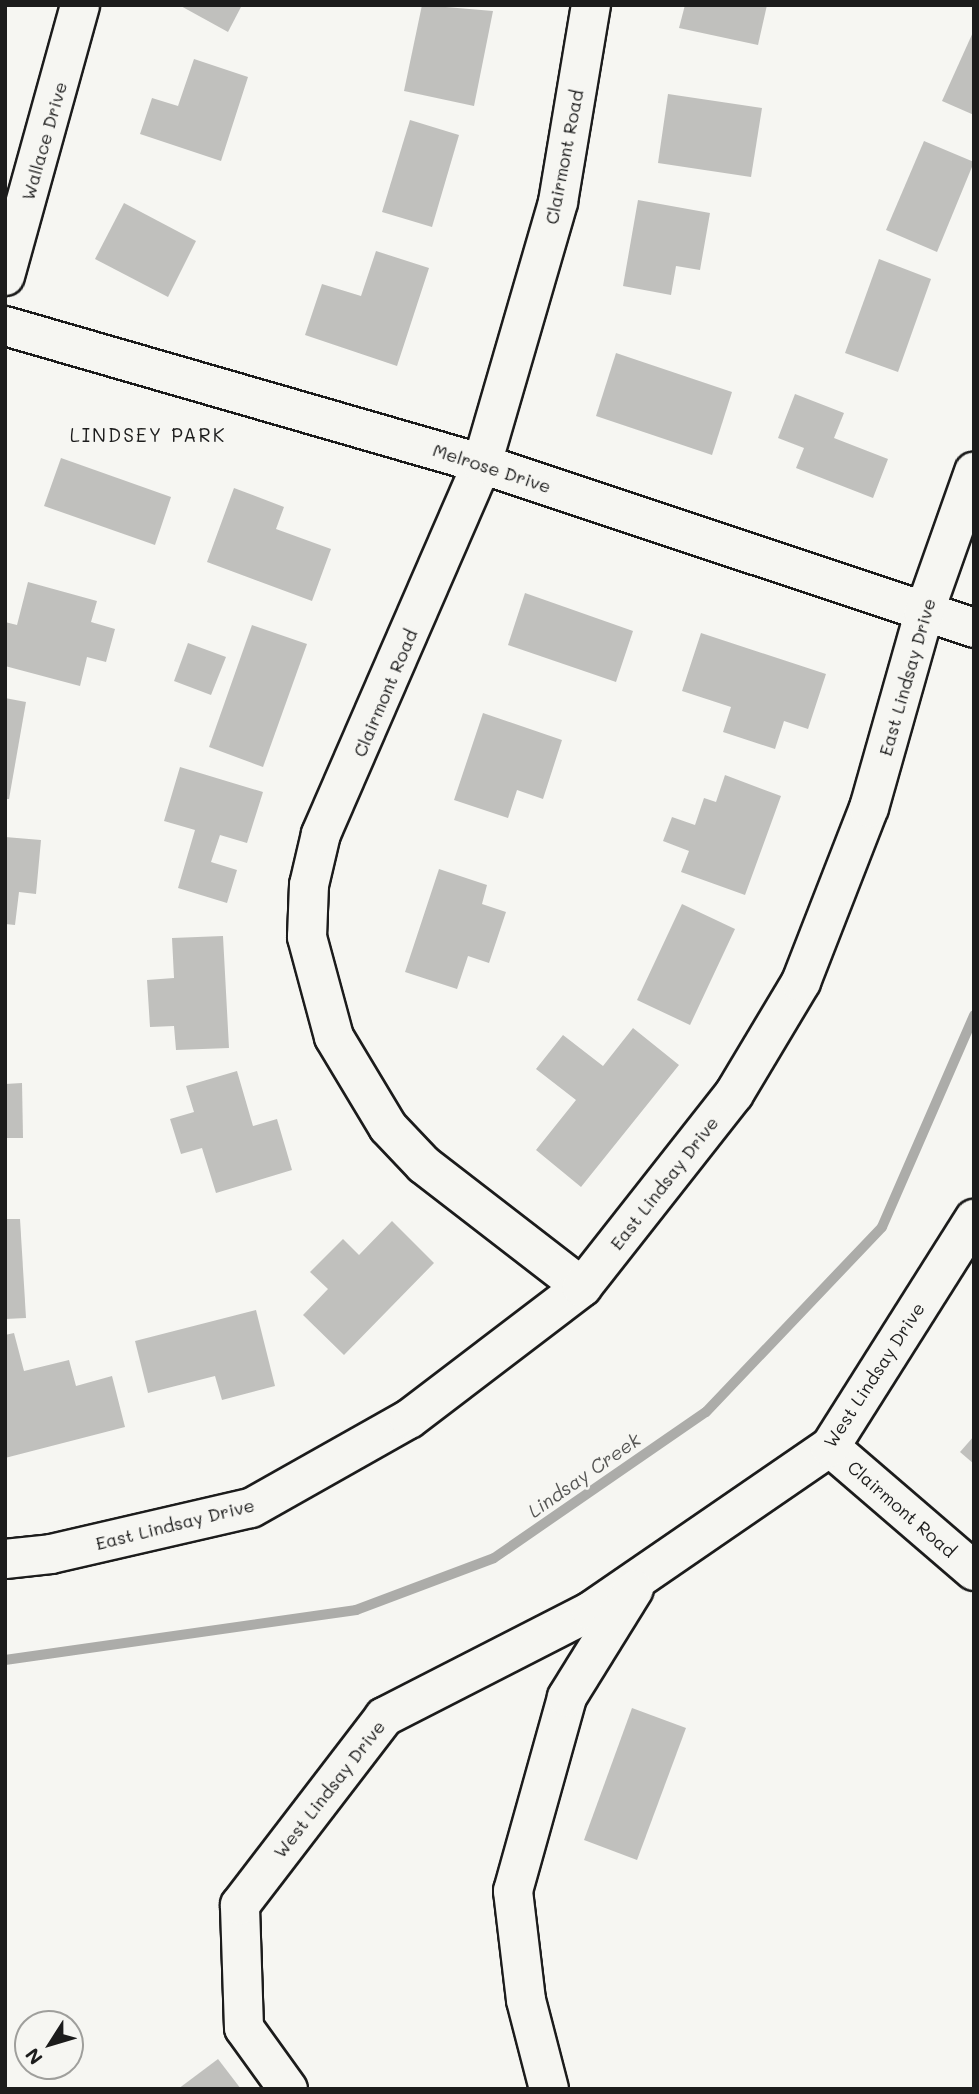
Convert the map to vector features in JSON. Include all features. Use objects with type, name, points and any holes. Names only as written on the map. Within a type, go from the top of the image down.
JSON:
[{"type":"street","name":"Wallace Drive","points":[[5,276],[80,5]]},
{"type":"street","name":"Clairmont Road","points":[[582,1287],[424,1165],[388,1126],[334,1037],[307,937],[309,884],[321,834],[482,464],[558,202],[591,5]]},
{"type":"street","name":"Melrose Drive","points":[[5,326],[482,464],[974,628]]},
{"type":"street","name":"East Lindsay Drive","points":[[5,1559],[51,1554],[251,1508],[409,1419],[582,1287],[734,1094],[801,982],[869,808],[924,613],[974,472]]},
{"type":"street","name":"West Lindsay Drive","points":[[289,2089],[244,2028],[240,1905],[384,1717],[591,1611],[831,1447],[974,1219]]},
{"type":"street","name":"Clairmont Road","points":[[831,1447],[974,1571]]},
{"type":"street","name":"West Lindsay Drive","points":[[549,2089],[526,2000],[513,1891],[568,1698],[643,1575]]},
{"type":"building","points":[[179,5],[242,5],[228,32]]},
{"type":"building","points":[[422,5],[493,11],[474,106],[404,91]]},
{"type":"building","points":[[685,5],[767,5],[758,45],[679,28]]},
{"type":"building","points":[[974,30],[974,115],[942,101]]},
{"type":"building","points":[[194,59],[248,77],[221,161],[140,134],[152,98],[178,106]]},
{"type":"building","points":[[668,94],[762,108],[751,177],[658,163]]},
{"type":"building","points":[[410,120],[459,135],[432,227],[382,212]]},
{"type":"building","points":[[924,141],[974,162],[937,252],[886,230]]},
{"type":"building","points":[[638,200],[710,213],[700,270],[676,266],[671,295],[623,286]]},
{"type":"building","points":[[124,203],[196,241],[168,297],[95,259]]},
{"type":"building","points":[[376,251],[429,268],[397,366],[305,335],[322,284],[361,296]]},
{"type":"building","points":[[879,259],[931,279],[898,372],[845,353]]},
{"type":"building","points":[[616,353],[732,392],[712,455],[596,416]]},
{"type":"building","points":[[795,394],[844,413],[834,438],[888,459],[873,498],[796,468],[804,448],[778,438]]},
{"type":"building","points":[[61,458],[171,497],[155,545],[44,506]]},
{"type":"building","points":[[234,488],[284,507],[276,529],[331,549],[312,601],[207,562]]},
{"type":"building","points":[[28,582],[97,601],[91,622],[115,629],[106,662],[87,657],[80,686],[5,666],[5,622],[17,625]]},
{"type":"building","points":[[525,593],[633,631],[616,682],[508,645]]},
{"type":"building","points":[[252,625],[307,644],[263,767],[209,747]]},
{"type":"building","points":[[701,633],[826,674],[808,729],[784,721],[775,749],[723,732],[731,707],[682,691]]},
{"type":"building","points":[[188,643],[226,657],[211,695],[174,681]]},
{"type":"building","points":[[5,698],[26,702],[9,799],[5,799]]},
{"type":"building","points":[[483,713],[562,740],[543,799],[517,790],[508,818],[454,800]]},
{"type":"building","points":[[180,767],[263,792],[247,843],[220,835],[211,862],[237,870],[227,903],[178,888],[195,830],[164,821]]},
{"type":"building","points":[[725,775],[781,796],[745,895],[681,872],[689,851],[663,841],[672,817],[695,825],[704,798],[716,802]]},
{"type":"building","points":[[5,837],[41,840],[36,894],[19,892],[15,925],[5,924]]},
{"type":"building","points":[[439,869],[487,885],[482,904],[506,912],[489,963],[468,956],[457,989],[405,972]]},
{"type":"building","points":[[682,904],[735,929],[690,1025],[637,1000]]},
{"type":"building","points":[[223,936],[229,1048],[176,1050],[174,1026],[150,1027],[147,980],[174,978],[172,938]]},
{"type":"building","points":[[633,1028],[679,1065],[581,1187],[536,1150],[576,1100],[536,1069],[563,1035],[603,1066]]},
{"type":"building","points":[[237,1071],[253,1126],[277,1119],[292,1170],[216,1193],[202,1148],[181,1154],[170,1119],[194,1112],[186,1086]]},
{"type":"building","points":[[22,1083],[23,1138],[5,1138],[5,1084]]},
{"type":"building","points":[[5,1219],[20,1219],[26,1318],[5,1319]]},
{"type":"building","points":[[392,1221],[434,1263],[344,1355],[303,1315],[328,1289],[310,1272],[343,1239],[359,1255]]},
{"type":"building","points":[[256,1310],[275,1386],[222,1400],[215,1376],[148,1393],[135,1341]]},
{"type":"building","points":[[14,1333],[24,1371],[69,1360],[76,1386],[112,1376],[125,1427],[5,1458],[5,1335]]},
{"type":"building","points":[[974,1436],[974,1464],[960,1452]]},
{"type":"building","points":[[632,1708],[686,1728],[637,1860],[584,1840]]},
{"type":"building","points":[[218,2059],[241,2089],[178,2089]]},
{"type":"waterway","name":"Lindsay Creek","points":[[5,1660],[356,1610],[494,1558],[706,1412],[882,1227],[974,1015]]},
{"type":"district","name":"LINDSEY PARK","points":[[148,435]]}]
